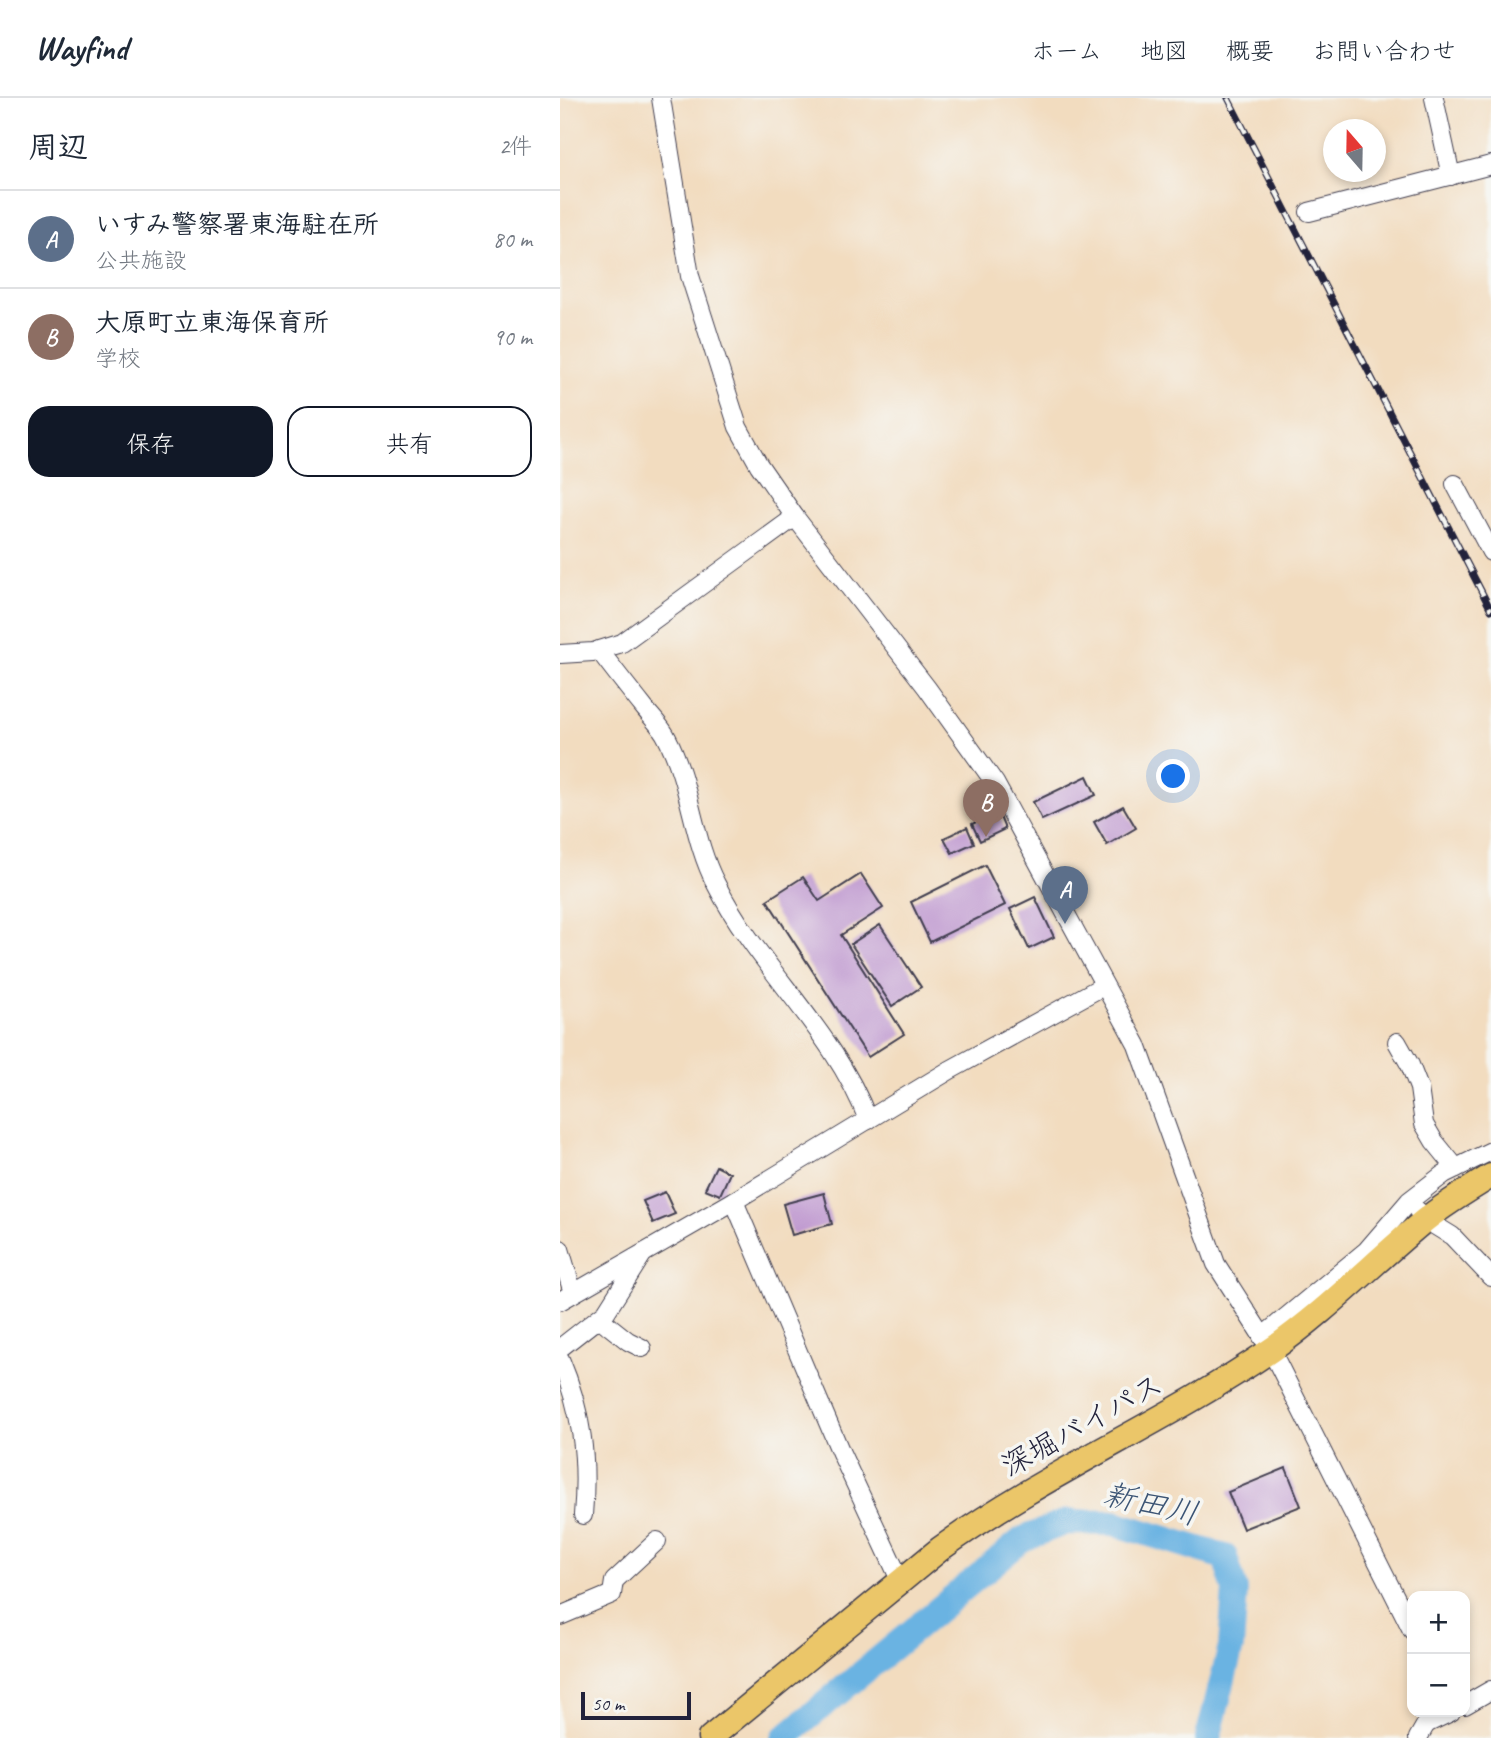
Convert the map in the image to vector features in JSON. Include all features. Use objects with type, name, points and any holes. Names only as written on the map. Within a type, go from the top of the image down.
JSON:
[{"type":"highway","name":"深堀バイパス","points":[[710,1738],[901,1581],[978,1522],[1027,1490],[1208,1391],[1266,1343],[1312,1321],[1426,1220],[1461,1194],[1491,1177]]},
{"type":"street","points":[[661,98],[690,276],[738,427],[759,465],[795,517],[995,783],[1137,1045],[1216,1264],[1266,1343],[1407,1620]]},
{"type":"street","points":[[1434,98],[1451,176]]},
{"type":"street","points":[[1310,212],[1491,165]]},
{"type":"street","points":[[1455,484],[1491,552]]},
{"type":"street","points":[[560,654],[599,650],[622,643],[795,517]]},
{"type":"street","points":[[599,650],[666,736],[680,768],[699,839],[715,883],[735,917],[828,1045],[858,1093],[867,1120]]},
{"type":"street","points":[[560,1249],[567,1297],[734,1201],[950,1070],[1103,986]]},
{"type":"street","points":[[1397,1042],[1419,1088],[1424,1124],[1456,1168]]},
{"type":"street","points":[[1266,1343],[1366,1251],[1409,1201],[1444,1174],[1491,1151]]},
{"type":"street","points":[[734,1201],[841,1453],[901,1581]]},
{"type":"street","points":[[1409,1201],[1426,1220],[1452,1236],[1491,1277]]},
{"type":"street","points":[[560,1348],[606,1312],[644,1253]]},
{"type":"street","points":[[599,1318],[628,1341],[642,1348]]},
{"type":"street","points":[[560,1359],[572,1387],[585,1447],[583,1515]]},
{"type":"street","points":[[560,1616],[612,1594],[614,1581],[657,1541]]},
{"type":"street","points":[[1470,1702],[1491,1690]]},
{"type":"street","points":[[1424,1725],[1441,1717]]},
{"type":"building","points":[[1087,776],[1096,795],[1042,820],[1033,802]]},
{"type":"building","points":[[1123,806],[1136,828],[1107,845],[1094,822]]},
{"type":"building","points":[[998,812],[1005,829],[980,841],[972,824]]},
{"type":"building","points":[[967,827],[974,843],[952,853],[944,838]]},
{"type":"building","points":[[985,865],[1005,905],[930,942],[911,902]]},
{"type":"building","points":[[861,874],[883,908],[841,935],[904,1034],[868,1057],[767,900],[803,877],[819,901]]},
{"type":"building","points":[[1035,897],[1054,937],[1029,949],[1010,909]]},
{"type":"building","points":[[880,925],[921,987],[892,1006],[851,944]]},
{"type":"building","points":[[716,1166],[730,1173],[720,1195],[705,1189]]},
{"type":"building","points":[[665,1192],[675,1214],[653,1223],[643,1201]]},
{"type":"building","points":[[824,1193],[832,1224],[792,1235],[783,1204]]},
{"type":"building","points":[[1286,1468],[1301,1506],[1243,1529],[1228,1492]]},
{"type":"waterway","name":"新田川","points":[[784,1738],[1023,1539],[1066,1522],[1114,1523],[1225,1557],[1235,1590],[1231,1647],[1208,1738]]},
{"type":"railway","points":[[1228,98],[1491,610]]},
{"type":"place","name":"大原町立東海保育所","points":[[986,837]]},
{"type":"place","name":"いすみ警察署東海駐在所","points":[[1065,924]]}]
